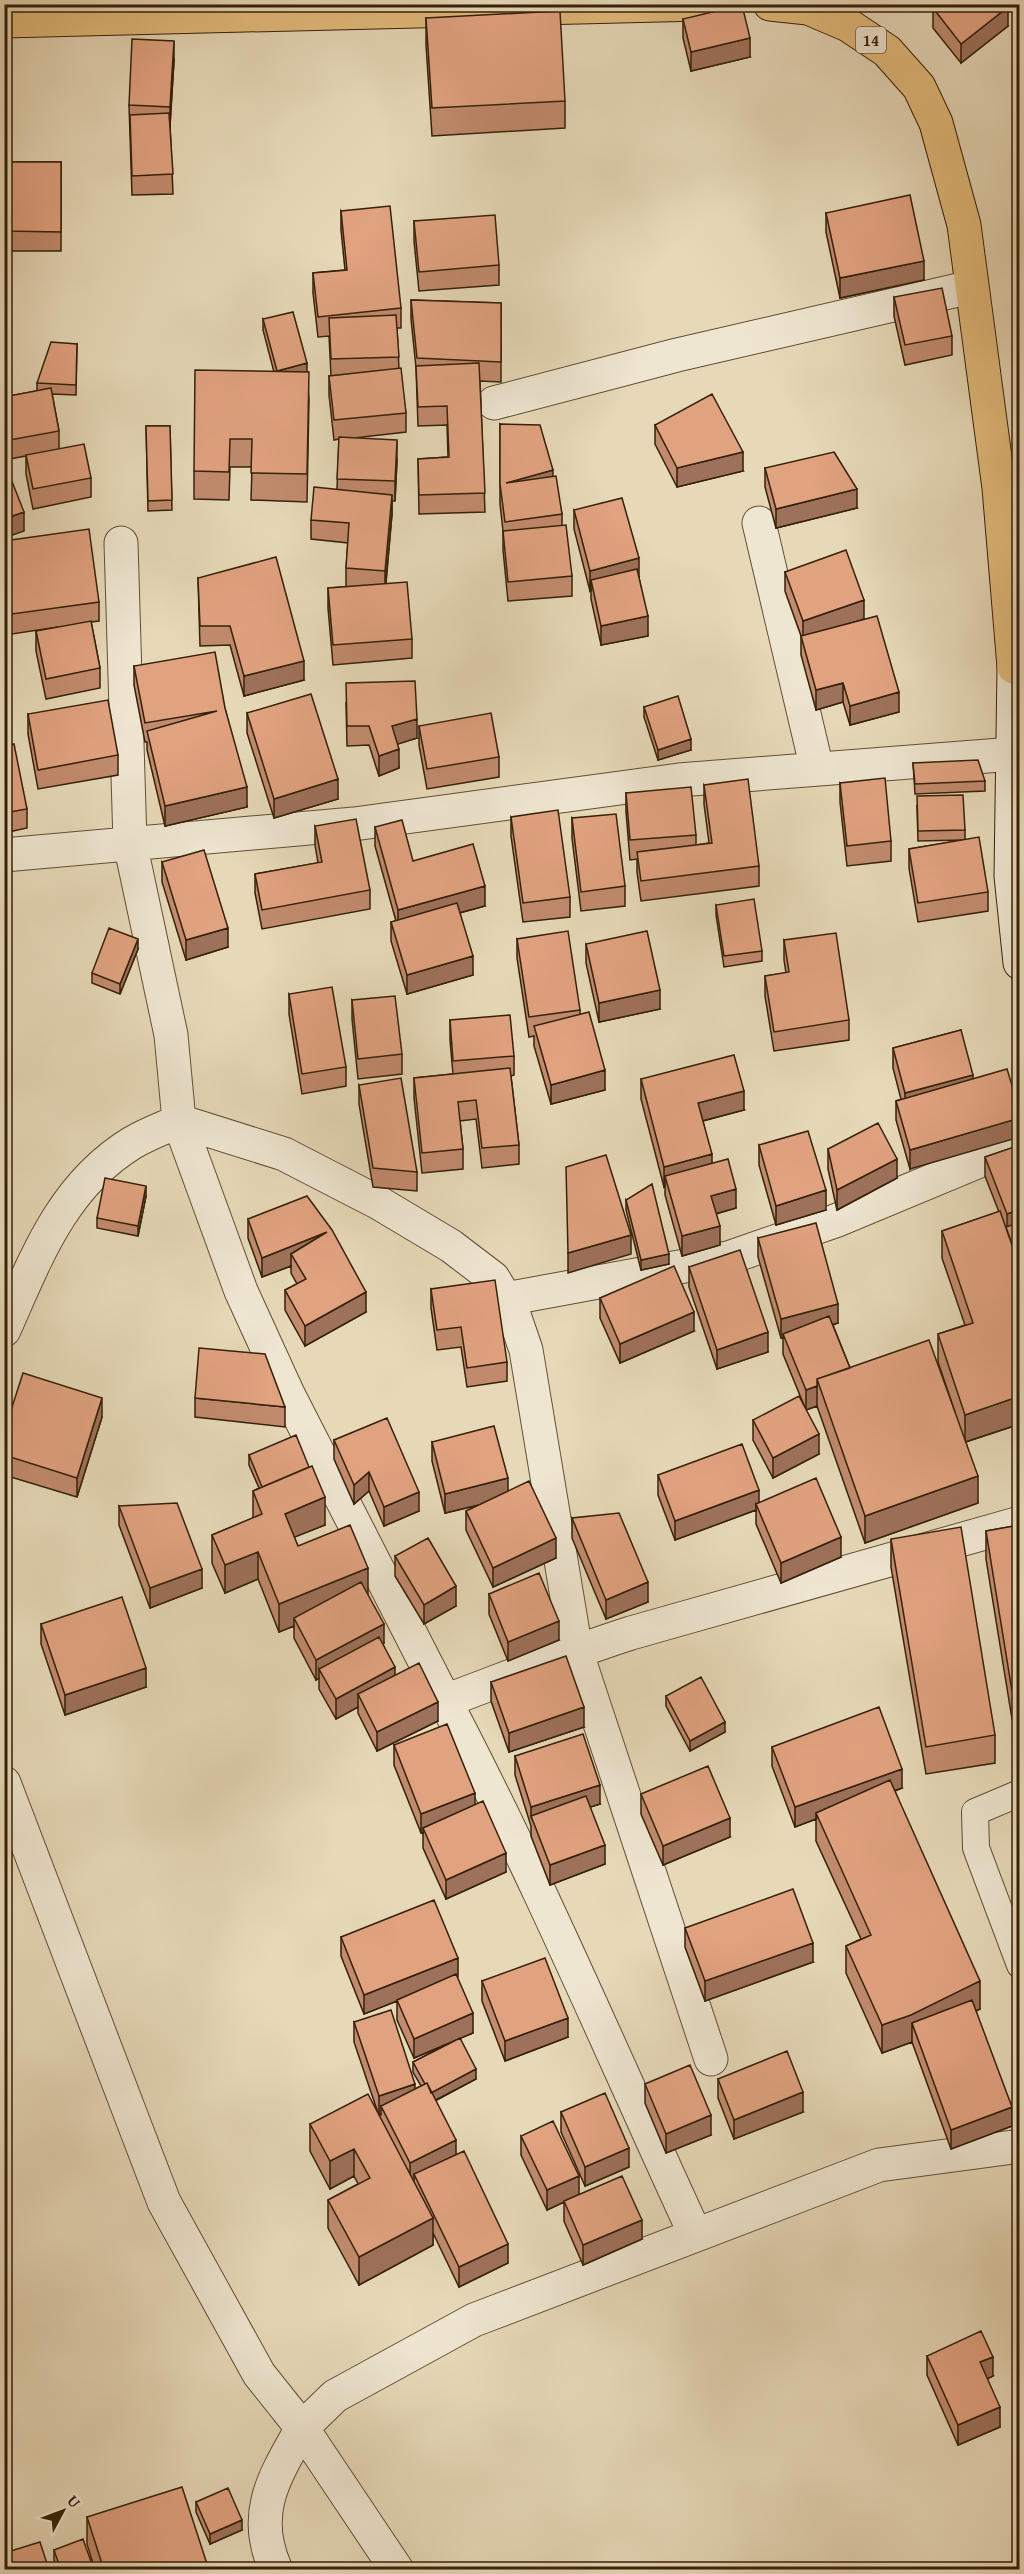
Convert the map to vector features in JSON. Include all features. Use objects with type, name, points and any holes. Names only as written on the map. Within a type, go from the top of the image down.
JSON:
[{"type":"highway","points":[[4,21],[702,4]]},
{"type":"highway","name":"14","points":[[771,4],[841,15],[887,51],[900,65],[919,87],[936,123],[964,225],[999,488],[1017,667]]},
{"type":"street","points":[[494,403],[678,355],[971,287]]},
{"type":"street","points":[[759,523],[817,769]]},
{"type":"street","points":[[121,543],[130,843],[171,1035],[179,1121],[241,1291],[288,1394],[475,1758],[695,2234]]},
{"type":"street","points":[[1017,667],[1011,876],[1020,963]]},
{"type":"street","points":[[4,855],[354,824],[679,780],[1013,754]]},
{"type":"street","points":[[4,1330],[45,1237],[86,1179],[132,1143],[179,1121],[284,1154],[378,1203],[451,1246],[493,1278],[512,1308],[526,1350],[576,1651],[711,2059]]},
{"type":"street","points":[[506,1299],[728,1258],[835,1221],[1020,1144]]},
{"type":"street","points":[[445,1701],[537,1668],[576,1651],[1020,1522]]},
{"type":"street","points":[[4,1783],[164,2202],[258,2374],[302,2428],[397,2570]]},
{"type":"street","points":[[276,2570],[266,2536],[266,2500],[274,2477],[302,2428],[335,2396],[474,2320],[879,2165],[982,2153],[1020,2146]]},
{"type":"lane","points":[[1020,1793],[975,1812],[976,1848],[1020,1965]]},
{"type":"building","points":[[938,4],[1006,4],[1008,7],[961,44],[933,8]]},
{"type":"building","points":[[742,5],[750,38],[691,52],[683,19]]},
{"type":"building","points":[[560,11],[565,101],[432,108],[426,18]]},
{"type":"building","points":[[132,39],[174,41],[170,107],[129,105]]},
{"type":"building","points":[[169,113],[173,174],[132,176],[130,115]]},
{"type":"building","points":[[4,162],[61,162],[61,232],[4,231]]},
{"type":"building","points":[[910,195],[924,261],[840,278],[826,213]]},
{"type":"building","points":[[390,206],[401,308],[318,317],[313,273],[347,270],[341,211]]},
{"type":"building","points":[[495,215],[499,265],[419,272],[414,221]]},
{"type":"building","points":[[942,288],[952,336],[905,345],[894,297]]},
{"type":"building","points":[[411,300],[501,303],[501,362],[417,358]]},
{"type":"building","points":[[293,312],[307,363],[277,371],[263,319]]},
{"type":"building","points":[[396,315],[399,357],[331,359],[329,318]]},
{"type":"building","points":[[51,342],[77,344],[76,385],[37,383]]},
{"type":"building","points":[[479,363],[485,493],[419,495],[418,459],[449,457],[447,406],[418,407],[416,366]]},
{"type":"building","points":[[401,368],[406,413],[334,420],[329,376]]},
{"type":"building","points":[[195,370],[309,372],[307,474],[251,473],[252,439],[230,439],[229,472],[194,471]]},
{"type":"building","points":[[51,388],[59,431],[4,441],[4,397]]},
{"type":"building","points":[[712,394],[743,452],[677,468],[655,425]]},
{"type":"building","points":[[500,424],[540,425],[553,470],[506,483],[556,476],[562,514],[505,522],[500,484]]},
{"type":"building","points":[[146,426],[170,426],[172,500],[148,501]]},
{"type":"building","points":[[339,437],[397,440],[395,481],[337,479]]},
{"type":"building","points":[[84,444],[91,478],[33,489],[26,455]]},
{"type":"building","points":[[834,452],[857,489],[776,509],[765,468]]},
{"type":"building","points":[[4,461],[24,512],[4,519]]},
{"type":"building","points":[[314,487],[392,495],[385,571],[346,568],[349,523],[311,520]]},
{"type":"building","points":[[622,498],[639,558],[590,571],[574,510]]},
{"type":"building","points":[[566,525],[572,576],[508,582],[503,531]]},
{"type":"building","points":[[89,529],[99,602],[12,614],[4,564],[4,541]]},
{"type":"building","points":[[846,550],[864,600],[803,621],[785,572]]},
{"type":"building","points":[[276,557],[304,661],[244,676],[230,626],[200,626],[198,578]]},
{"type":"building","points":[[637,569],[648,616],[601,626],[591,580]]},
{"type":"building","points":[[407,582],[412,639],[333,645],[328,588]]},
{"type":"building","points":[[877,616],[899,692],[850,706],[843,683],[816,690],[801,636]]},
{"type":"building","points":[[91,621],[100,668],[46,679],[36,631]]},
{"type":"building","points":[[215,652],[225,708],[247,787],[165,806],[147,731],[217,711],[145,723],[134,666]]},
{"type":"building","points":[[415,681],[417,719],[392,726],[399,749],[379,756],[369,726],[347,726],[346,683]]},
{"type":"building","points":[[311,694],[338,779],[274,799],[247,713]]},
{"type":"building","points":[[678,696],[691,739],[658,750],[644,707]]},
{"type":"building","points":[[108,700],[118,755],[38,770],[28,714]]},
{"type":"building","points":[[491,713],[499,757],[427,769],[419,726]]},
{"type":"building","points":[[14,744],[27,809],[4,813],[4,746]]},
{"type":"building","points":[[978,760],[985,781],[915,784],[913,763]]},
{"type":"building","points":[[885,778],[891,841],[847,846],[840,783]]},
{"type":"building","points":[[748,779],[759,866],[641,881],[637,852],[712,843],[704,785]]},
{"type":"building","points":[[691,787],[696,835],[630,840],[626,793]]},
{"type":"building","points":[[963,795],[965,830],[918,831],[917,796]]},
{"type":"building","points":[[558,810],[570,897],[523,903],[511,817]]},
{"type":"building","points":[[616,814],[625,886],[581,892],[572,818]]},
{"type":"building","points":[[356,819],[370,890],[262,910],[255,874],[322,862],[315,826]]},
{"type":"building","points":[[402,820],[413,861],[473,844],[485,886],[398,910],[375,827]]},
{"type":"building","points":[[979,837],[988,892],[918,903],[909,849]]},
{"type":"building","points":[[204,850],[228,928],[186,940],[162,862]]},
{"type":"building","points":[[754,899],[762,951],[724,956],[716,905]]},
{"type":"building","points":[[457,903],[473,956],[407,975],[391,922]]},
{"type":"building","points":[[109,928],[138,939],[120,984],[92,973]]},
{"type":"building","points":[[568,931],[580,1010],[529,1017],[517,939]]},
{"type":"building","points":[[647,931],[660,990],[599,1003],[586,944]]},
{"type":"building","points":[[836,933],[849,1020],[774,1032],[765,976],[789,972],[784,940]]},
{"type":"building","points":[[332,987],[346,1067],[302,1074],[289,994]]},
{"type":"building","points":[[395,996],[402,1054],[358,1059],[352,1000]]},
{"type":"building","points":[[589,1012],[605,1070],[551,1085],[534,1026]]},
{"type":"building","points":[[510,1015],[514,1056],[453,1061],[450,1020]]},
{"type":"building","points":[[961,1030],[973,1075],[905,1093],[893,1048]]},
{"type":"building","points":[[734,1055],[744,1091],[698,1103],[712,1154],[664,1167],[641,1079]]},
{"type":"building","points":[[510,1068],[519,1145],[482,1148],[476,1100],[458,1102],[463,1149],[422,1153],[414,1078]]},
{"type":"building","points":[[1007,1069],[1020,1118],[910,1150],[896,1101]]},
{"type":"building","points":[[401,1078],[417,1172],[373,1168],[359,1085]]},
{"type":"building","points":[[878,1123],[897,1159],[837,1190],[828,1149]]},
{"type":"building","points":[[808,1131],[826,1190],[776,1206],[759,1145]]},
{"type":"building","points":[[1020,1145],[1020,1209],[1007,1214],[985,1157]]},
{"type":"building","points":[[606,1155],[631,1235],[568,1253],[566,1167]]},
{"type":"building","points":[[728,1159],[736,1189],[711,1196],[720,1226],[682,1236],[665,1176]]},
{"type":"building","points":[[105,1178],[146,1186],[138,1226],[97,1218]]},
{"type":"building","points":[[652,1184],[669,1254],[641,1260],[626,1200]]},
{"type":"building","points":[[307,1196],[332,1230],[366,1292],[305,1326],[285,1290],[306,1279],[291,1254],[327,1232],[262,1258],[248,1219]]},
{"type":"building","points":[[1000,1211],[1020,1268],[1020,1396],[965,1415],[938,1334],[973,1323],[942,1231]]},
{"type":"building","points":[[1020,1222],[1020,1266],[1006,1227]]},
{"type":"building","points":[[816,1223],[838,1304],[781,1319],[758,1238]]},
{"type":"building","points":[[740,1250],[768,1332],[717,1350],[689,1267]]},
{"type":"building","points":[[674,1266],[694,1312],[620,1344],[600,1298]]},
{"type":"building","points":[[495,1280],[507,1362],[467,1368],[461,1327],[437,1330],[431,1289]]},
{"type":"building","points":[[829,1316],[850,1368],[817,1379],[817,1386],[806,1390],[783,1334]]},
{"type":"building","points":[[929,1340],[978,1476],[865,1516],[817,1379]]},
{"type":"building","points":[[199,1348],[265,1354],[285,1407],[195,1398]]},
{"type":"building","points":[[23,1373],[102,1398],[77,1478],[4,1455],[4,1432]]},
{"type":"building","points":[[799,1396],[819,1434],[773,1458],[753,1420]]},
{"type":"building","points":[[387,1418],[419,1492],[384,1507],[369,1472],[354,1485],[334,1440]]},
{"type":"building","points":[[494,1426],[508,1478],[445,1494],[432,1442]]},
{"type":"building","points":[[296,1435],[309,1467],[262,1487],[249,1455]]},
{"type":"building","points":[[742,1444],[759,1490],[675,1521],[658,1475]]},
{"type":"building","points":[[312,1466],[325,1497],[285,1514],[298,1546],[350,1525],[368,1568],[279,1604],[258,1552],[225,1565],[212,1535],[262,1514],[253,1491]]},
{"type":"building","points":[[816,1478],[841,1537],[781,1563],[756,1504]]},
{"type":"building","points":[[529,1481],[556,1538],[493,1568],[466,1511]]},
{"type":"building","points":[[177,1503],[202,1569],[150,1588],[119,1506]]},
{"type":"building","points":[[619,1513],[648,1582],[606,1600],[572,1518]]},
{"type":"building","points":[[1020,1525],[1020,1690],[1012,1691],[986,1531]]},
{"type":"building","points":[[961,1527],[995,1735],[926,1747],[891,1539]]},
{"type":"building","points":[[428,1538],[456,1586],[424,1605],[395,1556]]},
{"type":"building","points":[[539,1573],[559,1621],[508,1642],[489,1594]]},
{"type":"building","points":[[361,1582],[384,1624],[316,1660],[294,1618]]},
{"type":"building","points":[[122,1597],[146,1668],[65,1695],[41,1624]]},
{"type":"building","points":[[379,1637],[395,1667],[336,1699],[319,1669]]},
{"type":"building","points":[[566,1656],[584,1707],[509,1733],[491,1682]]},
{"type":"building","points":[[419,1663],[438,1702],[377,1732],[358,1694]]},
{"type":"building","points":[[701,1677],[725,1722],[690,1741],[666,1696]]},
{"type":"building","points":[[879,1707],[902,1769],[795,1807],[772,1747]]},
{"type":"building","points":[[447,1724],[475,1793],[421,1814],[394,1745]]},
{"type":"building","points":[[583,1734],[600,1785],[531,1807],[515,1756]]},
{"type":"building","points":[[708,1766],[730,1818],[663,1846],[641,1794]]},
{"type":"building","points":[[890,1780],[980,1981],[911,2015],[882,2025],[846,1946],[871,1935],[816,1813]]},
{"type":"building","points":[[586,1796],[605,1845],[550,1865],[531,1816]]},
{"type":"building","points":[[483,1801],[506,1853],[446,1880],[423,1828]]},
{"type":"building","points":[[793,1889],[813,1943],[705,1981],[685,1928]]},
{"type":"building","points":[[434,1900],[458,1958],[364,1995],[341,1937]]},
{"type":"building","points":[[545,1958],[568,2018],[505,2041],[482,1981]]},
{"type":"building","points":[[456,1974],[473,2013],[414,2039],[397,2000]]},
{"type":"building","points":[[972,2000],[1012,2107],[951,2130],[912,2023]]},
{"type":"building","points":[[391,2010],[415,2084],[379,2096],[354,2022]]},
{"type":"building","points":[[460,2038],[476,2069],[431,2093],[413,2062]]},
{"type":"building","points":[[787,2051],[803,2092],[734,2120],[718,2079]]},
{"type":"building","points":[[690,2065],[711,2115],[666,2134],[645,2084]]},
{"type":"building","points":[[427,2083],[456,2140],[410,2163],[381,2106]]},
{"type":"building","points":[[605,2093],[629,2148],[585,2167],[561,2112]]},
{"type":"building","points":[[368,2094],[433,2218],[359,2257],[328,2200],[370,2178],[354,2149],[330,2161],[310,2124]]},
{"type":"building","points":[[553,2121],[579,2176],[547,2190],[521,2136]]},
{"type":"building","points":[[464,2151],[508,2244],[459,2267],[414,2174]]},
{"type":"building","points":[[622,2176],[642,2220],[583,2245],[564,2201]]},
{"type":"building","points":[[981,2331],[993,2357],[980,2362],[1000,2407],[958,2425],[927,2356]]},
{"type":"building","points":[[182,2487],[209,2570],[104,2570],[87,2517]]},
{"type":"building","points":[[228,2488],[242,2520],[210,2534],[196,2502]]},
{"type":"building","points":[[83,2539],[94,2570],[61,2570],[54,2550]]},
{"type":"building","points":[[40,2542],[49,2570],[4,2570],[4,2553]]}]
